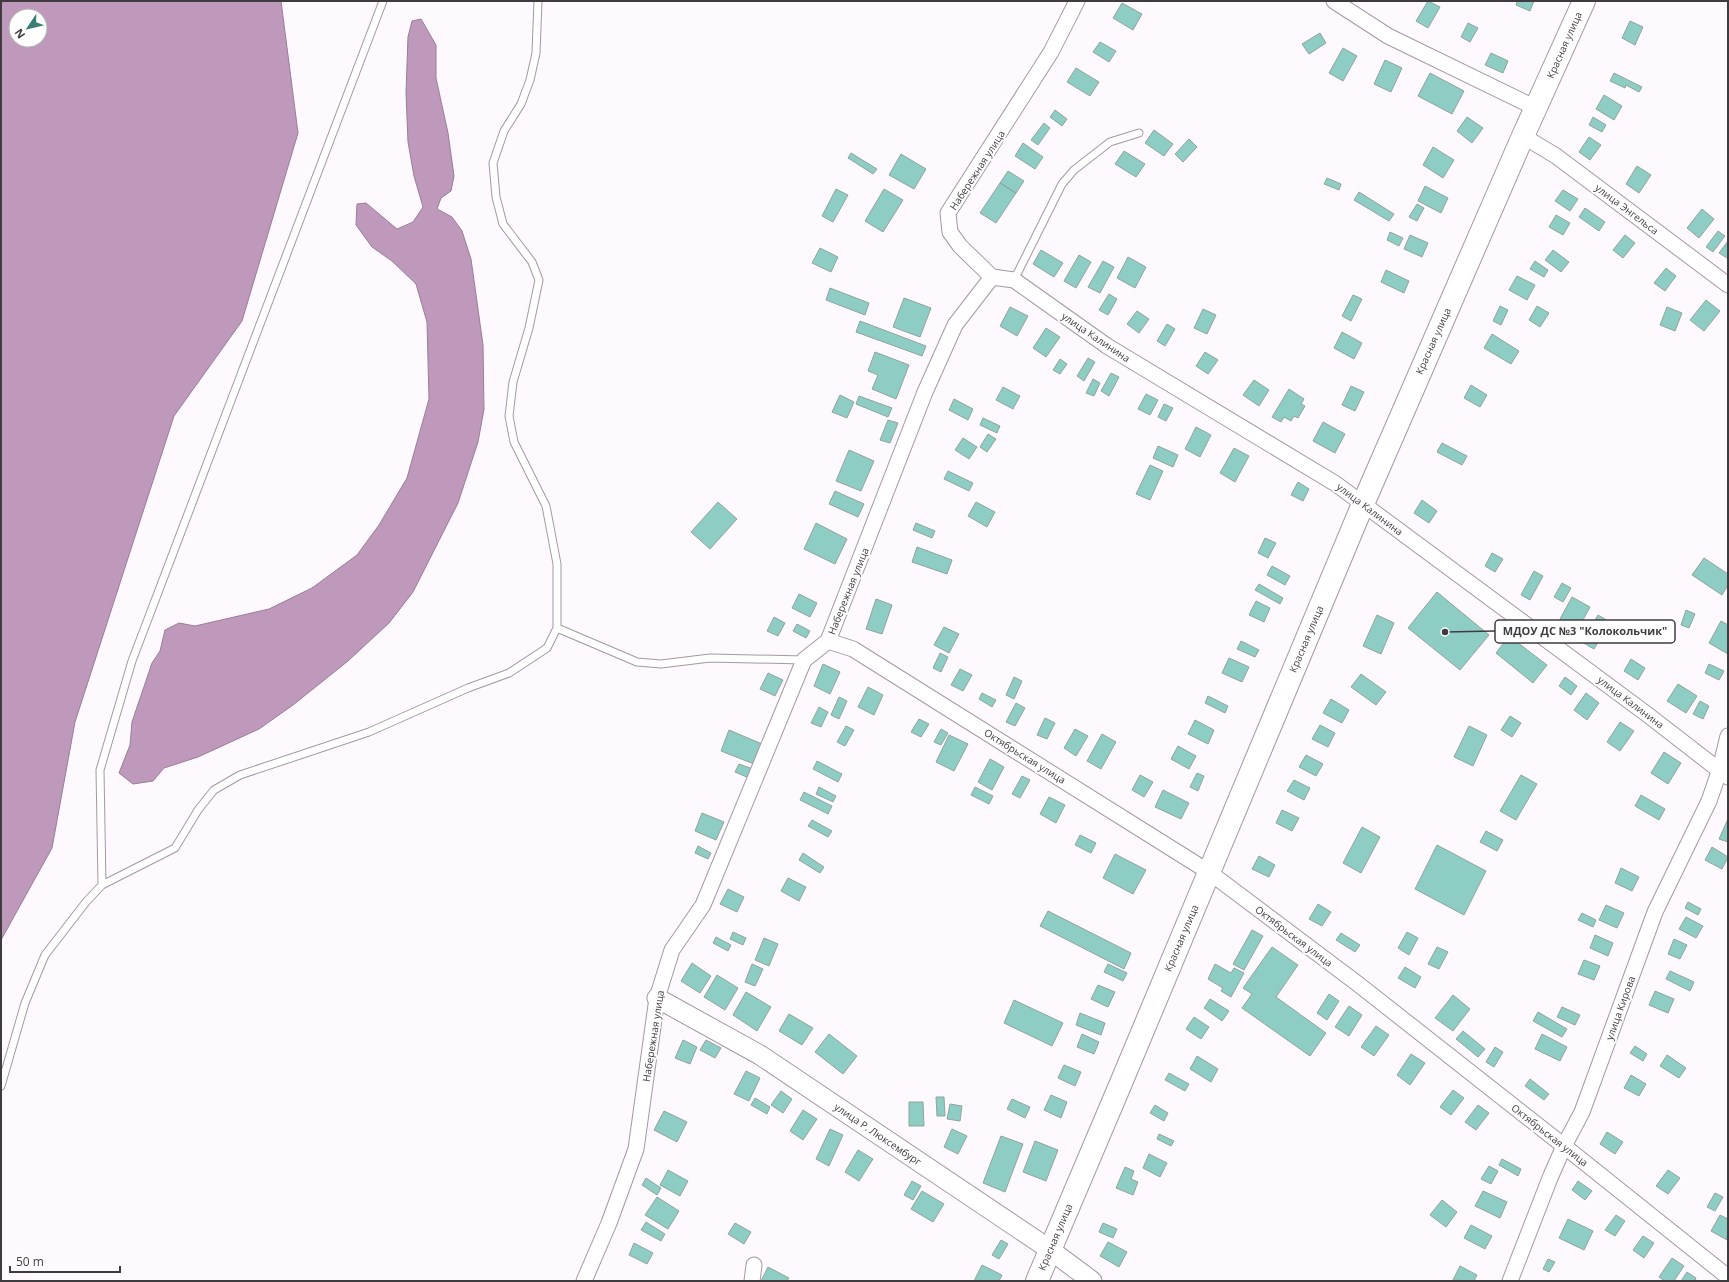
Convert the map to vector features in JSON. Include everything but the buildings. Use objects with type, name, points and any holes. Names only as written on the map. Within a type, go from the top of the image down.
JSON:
[{"type":"main road","name":"Красная улица","points":[[1037,1281],[1049,1248],[1124,1076],[1363,504],[1523,136],[1584,1]]},
{"type":"street","name":"Набережная улица","points":[[584,1281],[609,1223],[636,1149],[657,998],[672,950],[703,905],[804,660],[828,641],[925,392],[955,325],[992,277],[960,246],[950,232],[948,213],[1050,52],[1077,1]]},
{"type":"street","points":[[1334,1],[1388,36],[1536,108]]},
{"type":"street","name":"улица Энгельса","points":[[1523,136],[1556,156],[1728,285]]},
{"type":"street","name":"улица Калинина","points":[[992,277],[1014,280],[1107,346],[1336,484],[1724,773]]},
{"type":"street","name":"Октябрьская улица","points":[[828,641],[853,649],[1209,872],[1358,984],[1728,1277]]},
{"type":"street","name":"улица Кирова","points":[[1510,1281],[1564,1146],[1582,1112],[1655,912],[1724,773],[1728,736]]},
{"type":"street","name":"улица Р. Люксембург","points":[[657,998],[760,1055],[1049,1248],[1092,1281]]},
{"type":"street","points":[[752,1281],[754,1265]]},
{"type":"lane","points":[[102,884],[100,770],[132,662],[383,1]]},
{"type":"lane","points":[[1,1086],[25,1003],[45,955],[86,902],[102,884],[175,848],[198,810],[214,790],[240,775],[369,732],[468,688],[509,673],[547,648],[558,628],[557,564],[546,506],[514,442],[509,416],[512,382],[528,328],[539,280],[532,262],[503,224],[496,196],[493,163],[504,131],[521,104],[530,80],[536,53],[538,1]]},
{"type":"lane","points":[[1014,280],[1062,184],[1074,170],[1110,142],[1139,133]]},
{"type":"lane","points":[[558,628],[637,662],[661,664],[710,658],[804,660]]},
{"type":"shaded area","points":[[1,1],[281,1],[298,133],[242,321],[174,416],[75,722],[52,848],[1,940]]},
{"type":"shaded area","points":[[421,19],[436,45],[436,78],[448,133],[454,176],[451,191],[441,198],[437,209],[452,217],[462,231],[471,259],[483,345],[484,409],[478,442],[458,503],[413,592],[389,623],[348,661],[293,705],[259,729],[198,757],[164,768],[153,781],[133,784],[119,773],[130,745],[132,722],[152,663],[160,651],[165,630],[179,623],[195,626],[269,609],[312,588],[357,555],[379,525],[407,478],[429,399],[427,322],[416,284],[392,261],[372,247],[356,225],[357,204],[366,203],[397,229],[413,222],[423,207],[414,176],[408,142],[406,93],[408,37],[412,21]]},
{"type":"place","name":"МДОУ ДС №3 \"Колокольчик\"","points":[[1445,632]]}]
